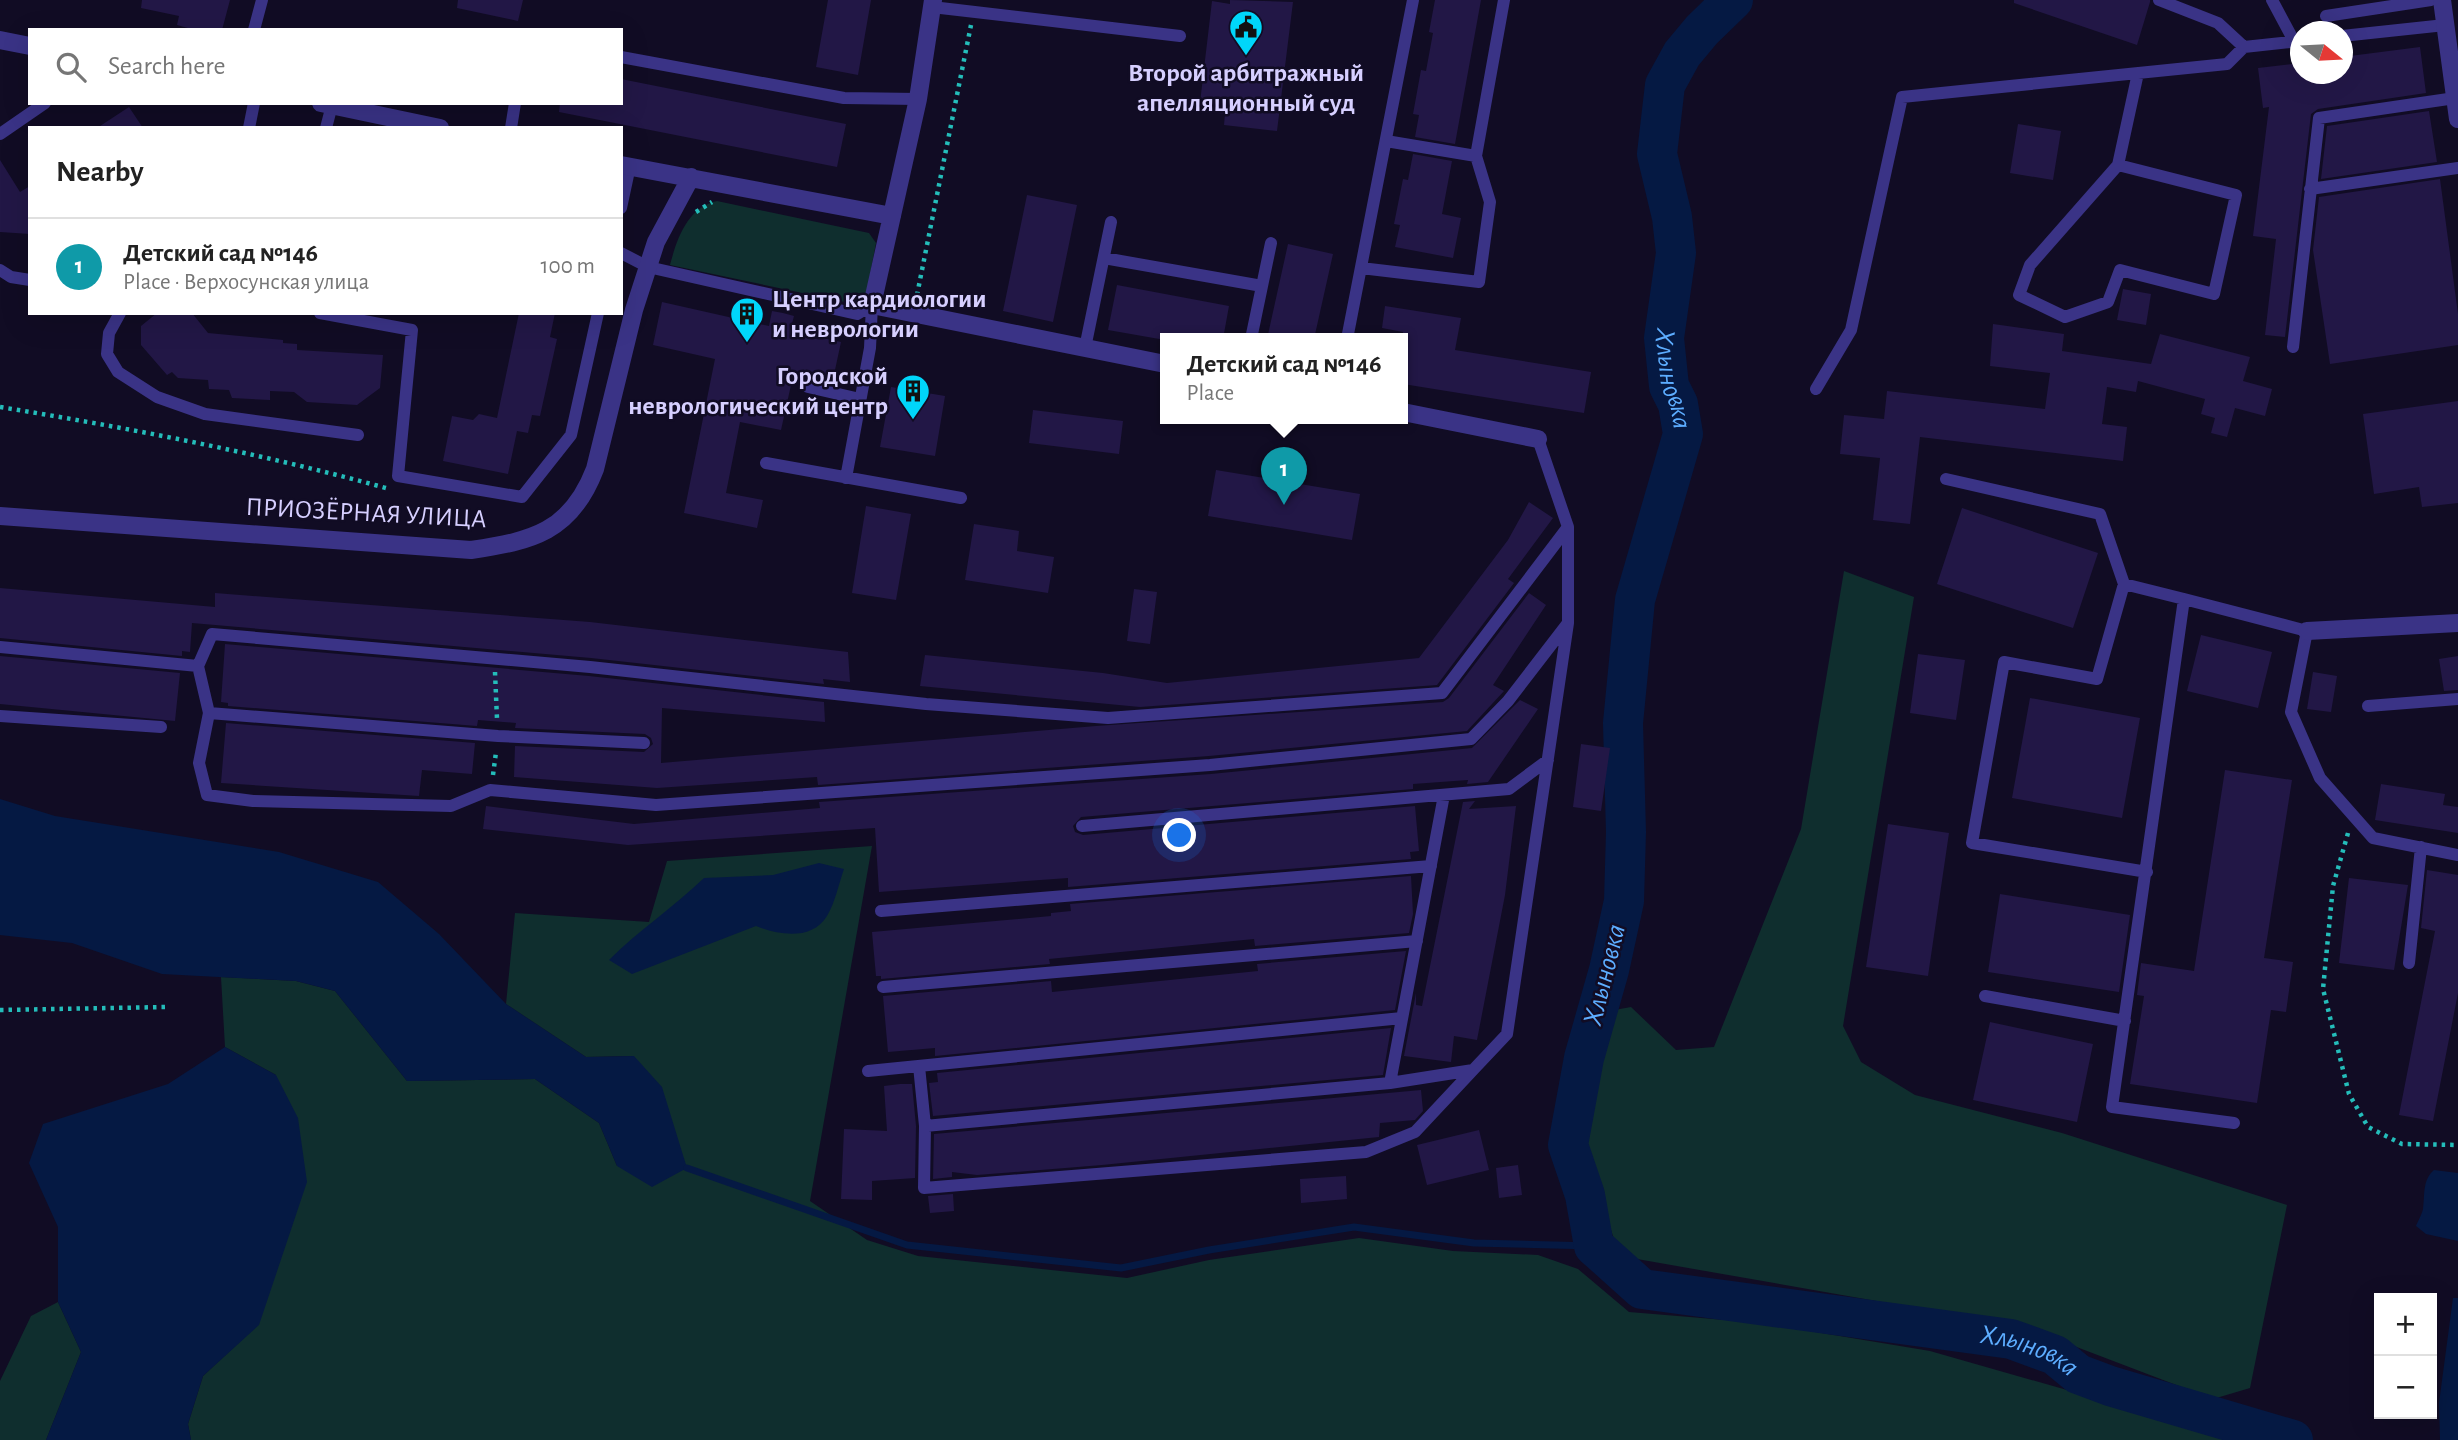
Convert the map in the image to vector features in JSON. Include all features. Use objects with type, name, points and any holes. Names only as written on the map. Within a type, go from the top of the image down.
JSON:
[{"type":"street","points":[[2442,0],[2458,119]]},
{"type":"street","points":[[933,4],[918,99],[872,305],[1160,363]]},
{"type":"street","points":[[0,40],[28,46]]},
{"type":"street","points":[[332,105],[431,126]]},
{"type":"street","points":[[626,166],[892,216]]},
{"type":"street","name":"ПРИОЗЁРНАЯ УЛИЦА","points":[[0,516],[471,550],[518,543],[551,529],[574,511],[586,492],[648,267],[666,221],[691,177]]},
{"type":"street","points":[[1408,413],[1538,439]]},
{"type":"street","points":[[2307,631],[2458,623]]},
{"type":"lane","points":[[254,28],[261,0]]},
{"type":"lane","points":[[1348,333],[1413,0]]},
{"type":"lane","points":[[1361,268],[1479,282],[1490,202],[1476,156],[1504,0]]},
{"type":"lane","points":[[2160,0],[2218,23],[2244,47]]},
{"type":"lane","points":[[2272,0],[2290,30]]},
{"type":"lane","points":[[2326,16],[2431,0]]},
{"type":"lane","points":[[933,4],[973,12],[1180,36]]},
{"type":"lane","points":[[2353,35],[2445,25]]},
{"type":"lane","points":[[1816,388],[1851,330],[1902,97],[2227,64],[2244,47],[2290,42]]},
{"type":"lane","points":[[623,57],[844,98],[918,99]]},
{"type":"lane","points":[[2118,165],[2236,195],[2214,294],[2120,270],[2108,302],[2065,317],[2019,295],[2030,265],[2118,165],[2138,73]]},
{"type":"lane","points":[[2293,347],[2319,118],[2455,98]]},
{"type":"lane","points":[[0,134],[41,105]]},
{"type":"lane","points":[[249,126],[254,105]]},
{"type":"lane","points":[[326,126],[327,105]]},
{"type":"lane","points":[[512,126],[515,105]]},
{"type":"lane","points":[[1386,141],[1476,156]]},
{"type":"lane","points":[[623,191],[626,166]]},
{"type":"lane","points":[[2310,189],[2458,168]]},
{"type":"lane","points":[[1085,348],[1111,222]]},
{"type":"lane","points":[[1252,333],[1270,243]]},
{"type":"lane","points":[[623,254],[648,267],[857,314],[872,305]]},
{"type":"lane","points":[[1104,258],[1262,286]]},
{"type":"lane","points":[[0,270],[11,277],[28,280]]},
{"type":"lane","points":[[846,478],[870,348],[872,305]]},
{"type":"lane","points":[[119,315],[109,333],[107,354],[118,372],[157,397],[205,414],[358,435]]},
{"type":"lane","points":[[331,315],[412,330],[398,476],[522,497],[572,435],[598,315]]},
{"type":"lane","points":[[808,387],[860,399]]},
{"type":"lane","points":[[919,1066],[925,1126],[924,1188],[1366,1152],[1415,1132],[1507,1034],[1568,623],[1568,527],[1538,439]]},
{"type":"lane","points":[[766,463],[961,498]]},
{"type":"lane","points":[[1946,479],[2100,514],[2124,584],[2097,679],[2004,662],[1972,843],[2147,872]]},
{"type":"lane","points":[[1568,527],[1441,692],[1108,718],[926,705],[590,667],[212,634],[198,666],[209,713],[199,763],[207,795],[253,801],[451,806],[490,790],[656,806],[1210,765],[1471,739],[1508,701],[1568,623]]},
{"type":"lane","points":[[2124,584],[2307,631],[2291,712],[2320,778],[2373,838],[2458,855]]},
{"type":"lane","points":[[2184,599],[2112,1107],[2234,1123]]},
{"type":"lane","points":[[0,647],[198,666]]},
{"type":"lane","points":[[2368,706],[2458,699]]},
{"type":"lane","points":[[209,713],[498,736],[644,743]]},
{"type":"lane","points":[[0,716],[161,727]]},
{"type":"lane","points":[[1082,826],[1508,789],[1548,760]]},
{"type":"lane","points":[[1390,1083],[1444,795]]},
{"type":"lane","points":[[2409,963],[2421,847]]},
{"type":"lane","points":[[881,911],[1431,866]]},
{"type":"lane","points":[[883,988],[1417,941]]},
{"type":"lane","points":[[1985,996],[2125,1021]]},
{"type":"lane","points":[[868,1071],[1402,1018]]},
{"type":"lane","points":[[925,1126],[1390,1083],[1473,1070]]},
{"type":"path","points":[[914,314],[973,12]]},
{"type":"path","points":[[691,216],[705,204],[717,201]]},
{"type":"path","points":[[0,407],[61,415],[302,465],[391,489]]},
{"type":"path","points":[[2353,815],[2333,886],[2323,989],[2349,1094],[2368,1127],[2402,1144],[2458,1145]]},
{"type":"path","points":[[0,1010],[166,1007]]},
{"type":"green space","points":[[717,201],[869,233],[876,243],[864,306],[670,265],[685,225],[698,210]]},
{"type":"green space","points":[[1844,571],[1914,597],[1843,1026],[1861,1062],[1915,1095],[2062,1133],[2287,1205],[2250,1388],[2213,1399],[2024,1327],[1620,1256],[1578,1136],[1609,1011],[1631,1007],[1676,1050],[1714,1047],[1801,829]]},
{"type":"green space","points":[[872,846],[810,1201],[867,1240],[918,1256],[1127,1278],[1209,1260],[1359,1238],[1453,1251],[1538,1255],[1578,1269],[1629,1312],[1762,1323],[1930,1351],[2242,1440],[191,1440],[188,1424],[203,1376],[259,1324],[276,1075],[225,1047],[221,977],[296,981],[335,991],[407,1081],[535,1079],[599,1123],[617,1166],[634,1056],[586,1057],[506,1004],[515,913],[649,922],[667,861]]},
{"type":"green space","points":[[58,1302],[81,1352],[46,1440],[0,1440],[0,1381],[31,1316]]},
{"type":"water","points":[[0,799],[55,816],[279,852],[378,882],[439,934],[506,1004],[586,1057],[634,1056],[662,1087],[687,1168],[652,1187],[617,1166],[599,1123],[535,1079],[407,1081],[335,991],[296,981],[162,974],[72,943],[0,935]]},
{"type":"water","points":[[819,863],[844,869],[830,911],[821,924],[813,929],[794,934],[774,932],[756,926],[632,974],[609,960],[704,878],[773,875]]},
{"type":"water","points":[[225,1047],[276,1075],[298,1118],[307,1182],[259,1325],[203,1376],[188,1424],[191,1440],[46,1440],[81,1352],[58,1302],[58,1227],[29,1163],[43,1124],[168,1084]]},
{"type":"water","points":[[2434,1170],[2458,1173],[2458,1241],[2426,1234],[2416,1226],[2423,1209],[2426,1183]]},
{"type":"water","points":[[2453,1298],[2458,1298],[2458,1440],[2440,1440],[2439,1403]]},
{"type":"building","points":[[142,0],[230,0],[223,28],[188,28],[177,25],[179,16],[141,8]]},
{"type":"building","points":[[458,0],[523,0],[518,21],[457,8]]},
{"type":"building","points":[[828,0],[871,0],[858,75],[816,67]]},
{"type":"building","name":"Второй арбитражный апелляционный суд","points":[[1230,0],[1293,2],[1277,131],[1224,125],[1225,114],[1199,111],[1212,1],[1230,4]]},
{"type":"building","points":[[1435,0],[1481,0],[1455,144],[1415,137],[1419,115],[1413,114],[1421,70],[1426,71],[1433,33],[1429,32]]},
{"type":"building","points":[[2014,0],[2150,2],[2137,45],[2014,3]]},
{"type":"building","points":[[2420,47],[2426,93],[2318,109],[2311,114],[2285,337],[2265,335],[2276,239],[2253,236],[2269,107],[2263,108],[2258,68],[2290,64],[2290,84],[2353,84],[2353,56]]},
{"type":"building","points":[[623,79],[846,124],[837,167],[559,112],[560,105],[623,105]]},
{"type":"building","points":[[129,107],[142,126],[100,126]]},
{"type":"building","points":[[2429,111],[2437,162],[2321,179],[2327,126]]},
{"type":"building","points":[[2018,124],[2061,131],[2053,180],[2010,173]]},
{"type":"building","points":[[1413,154],[1452,161],[1442,214],[1461,218],[1453,258],[1395,247],[1400,225],[1394,224],[1403,179],[1408,180]]},
{"type":"building","points":[[0,160],[20,192],[28,187],[28,234],[0,232]]},
{"type":"building","points":[[2440,179],[2458,314],[2458,345],[2330,364],[2313,250],[2319,197]]},
{"type":"building","points":[[1027,195],[1077,205],[1053,322],[1003,311]]},
{"type":"building","points":[[1288,244],[1333,254],[1315,333],[1268,333]]},
{"type":"building","points":[[1117,285],[1229,306],[1224,333],[1160,333],[1160,339],[1108,330]]},
{"type":"building","points":[[2123,289],[2151,294],[2146,325],[2117,320]]},
{"type":"building","points":[[662,302],[769,326],[772,311],[783,313],[794,316],[790,331],[841,342],[832,384],[793,376],[781,430],[740,422],[726,493],[763,500],[757,528],[684,513],[715,359],[653,345]]},
{"type":"building","points":[[1385,306],[1461,318],[1455,350],[1591,372],[1584,413],[1408,385],[1408,333],[1382,328]]},
{"type":"building","points":[[155,315],[194,315],[208,333],[283,340],[283,343],[297,344],[297,350],[383,355],[380,388],[357,405],[307,402],[294,392],[270,391],[270,400],[232,398],[229,390],[209,389],[208,380],[178,378],[172,372],[167,375],[141,345],[141,326]]},
{"type":"building","points":[[519,315],[555,315],[550,337],[557,339],[540,416],[532,415],[528,433],[517,431],[508,474],[443,461],[452,416],[473,420],[479,414],[497,418]]},
{"type":"building","points":[[1993,324],[2064,334],[2062,351],[2151,364],[2160,334],[2250,357],[2243,381],[2272,389],[2265,416],[2235,408],[2227,437],[2211,433],[2215,418],[2201,414],[2205,399],[2138,381],[2136,392],[2107,387],[2102,424],[2127,427],[2123,461],[1920,437],[1910,524],[1873,520],[1880,458],[1840,454],[1844,415],[1884,419],[1887,391],[2045,409],[2050,373],[1990,366]]},
{"type":"building","name":"Городской неврологический центр","points":[[891,387],[945,396],[935,456],[880,447]]},
{"type":"building","points":[[2458,401],[2458,503],[2422,507],[2419,487],[2374,494],[2363,414]]},
{"type":"building","points":[[1033,410],[1123,421],[1119,454],[1029,443]]},
{"type":"building","points":[[1216,470],[1360,494],[1352,540],[1208,516]]},
{"type":"building","points":[[1529,502],[1553,518],[1508,579],[1514,583],[1437,685],[1140,707],[920,686],[925,655],[1103,673],[1167,683],[1419,658],[1508,540]]},
{"type":"building","points":[[866,506],[911,514],[896,600],[852,593]]},
{"type":"building","points":[[1962,508],[2098,553],[2073,628],[1937,584]]},
{"type":"building","points":[[974,524],[1019,531],[1017,551],[1054,557],[1048,593],[965,580]]},
{"type":"building","points":[[0,588],[215,607],[215,593],[590,622],[848,652],[850,682],[823,679],[824,684],[591,658],[192,623],[190,652],[182,651],[182,656],[0,638]]},
{"type":"building","points":[[1134,589],[1157,592],[1150,644],[1127,641]]},
{"type":"building","points":[[1529,593],[1546,605],[1493,685],[1504,691],[1467,731],[1209,756],[818,785],[817,777],[657,788],[514,777],[515,746],[644,752],[653,744],[651,738],[645,734],[515,728],[516,723],[478,720],[477,726],[228,706],[228,703],[221,702],[225,644],[589,676],[824,702],[825,722],[662,708],[661,763],[1096,726],[1443,702],[1449,698]]},
{"type":"building","points":[[2201,635],[2272,652],[2258,708],[2187,691]]},
{"type":"building","points":[[1918,654],[1965,660],[1956,720],[1910,713]]},
{"type":"building","points":[[0,656],[180,673],[175,721],[0,704]]},
{"type":"building","points":[[2458,656],[2458,690],[2444,691],[2439,659]]},
{"type":"building","points":[[2313,672],[2337,676],[2331,712],[2307,709]]},
{"type":"building","points":[[2030,698],[2140,718],[2122,818],[2012,798]]},
{"type":"building","points":[[1520,700],[1538,709],[1488,782],[1467,784],[1468,780],[1413,784],[1413,789],[1081,817],[1073,826],[1075,832],[1083,835],[1415,806],[1419,851],[1410,852],[1411,859],[1068,887],[1068,878],[879,892],[875,828],[628,845],[483,829],[486,806],[634,824],[820,808],[819,802],[1211,774],[1472,748]]},
{"type":"building","points":[[226,723],[475,743],[472,774],[422,770],[419,796],[221,783]]},
{"type":"building","points":[[1581,744],[1610,748],[1601,811],[1573,807]]},
{"type":"building","points":[[2225,770],[2292,780],[2264,958],[2293,962],[2286,1012],[2271,1010],[2257,1103],[2130,1084],[2144,996],[2137,995],[2141,963],[2194,971]]},
{"type":"building","points":[[2381,784],[2445,794],[2443,805],[2458,807],[2458,833],[2375,820]]},
{"type":"building","points":[[1475,801],[1469,809],[1516,806],[1505,895],[1477,1040],[1454,1036],[1451,1062],[1404,1056],[1416,993],[1416,1005],[1422,1006],[1463,802]]},
{"type":"building","points":[[1888,824],[1949,833],[1928,976],[1866,967]]},
{"type":"building","points":[[2427,870],[2458,875],[2458,993],[2433,1121],[2399,1115],[2435,931],[2421,928]]},
{"type":"building","points":[[1411,876],[1413,914],[1409,933],[1255,946],[1254,939],[1049,959],[1050,964],[881,979],[881,976],[876,976],[872,932],[1051,916],[1051,913],[1071,911],[1070,904]]},
{"type":"building","points":[[2349,878],[2408,885],[2394,970],[2339,963]]},
{"type":"building","points":[[2000,894],[2130,915],[2119,992],[1988,972]]},
{"type":"building","points":[[1406,951],[1395,1010],[935,1056],[935,1048],[888,1052],[883,996],[1051,981],[1052,992],[1258,971],[1257,964]]},
{"type":"building","points":[[1990,1022],[2093,1044],[2077,1122],[1973,1100]]},
{"type":"building","points":[[1391,1028],[1383,1075],[933,1116],[929,1083],[938,1082],[937,1073]]},
{"type":"building","points":[[912,1084],[916,1126],[915,1178],[872,1181],[872,1200],[841,1199],[844,1129],[887,1131],[884,1086]]},
{"type":"building","points":[[1421,1090],[1423,1111],[1415,1120],[1380,1123],[1379,1137],[1102,1165],[977,1175],[952,1172],[952,1177],[933,1179],[934,1134]]},
{"type":"building","points":[[1479,1130],[1489,1170],[1427,1185],[1417,1145]]},
{"type":"building","points":[[1518,1165],[1522,1195],[1499,1198],[1496,1168]]},
{"type":"building","points":[[1346,1176],[1347,1199],[1301,1203],[1300,1179]]},
{"type":"building","points":[[953,1194],[954,1211],[930,1213],[928,1196]]},
{"type":"waterway","name":"Хлыновка","points":[[1733,0],[1682,54],[1665,85],[1657,154],[1672,217],[1676,253],[1664,338],[1669,386],[1678,404],[1683,434],[1635,600],[1623,723],[1626,832],[1624,901],[1609,970],[1584,1058],[1568,1145],[1585,1195],[1594,1246],[1642,1289],[2011,1339],[2055,1355],[2078,1374],[2110,1386],[2293,1440]]},
{"type":"waterway","points":[[687,1168],[907,1245],[1121,1268],[1209,1250],[1354,1227],[1474,1243],[1594,1246]]},
{"type":"place","name":"Второй арбитражный апелляционный суд","points":[[1246,57]]},
{"type":"place","name":"Центр кардиологии и неврологии","points":[[747,344]]},
{"type":"place","name":"Городской неврологический центр","points":[[913,421]]},
{"type":"place","name":"Детский сад №146","points":[[1284,505]]}]
